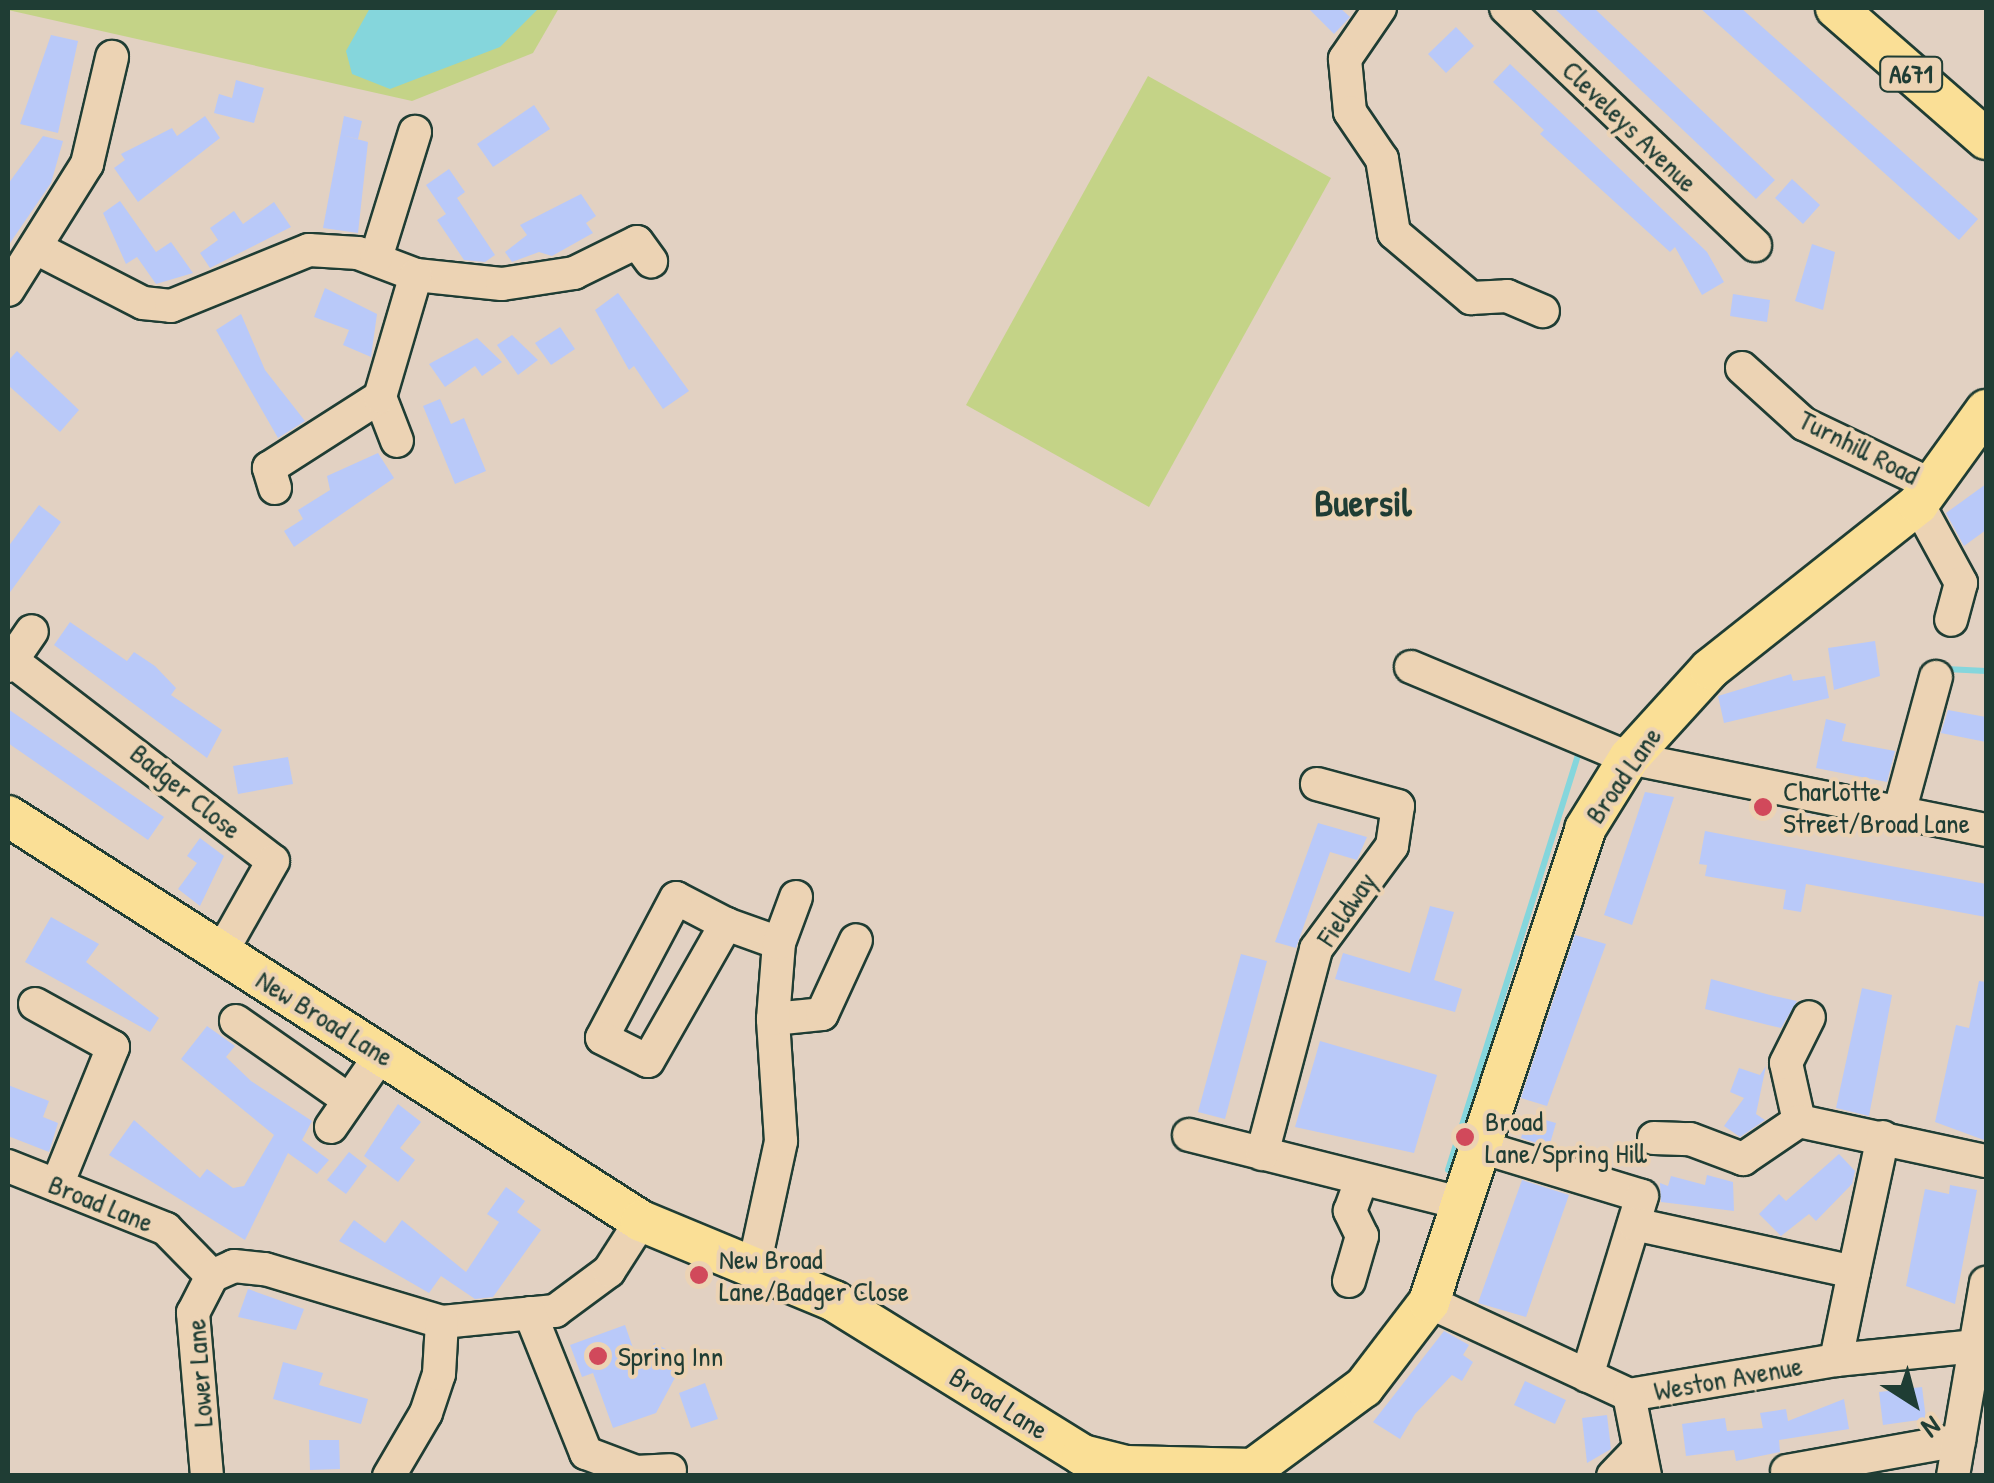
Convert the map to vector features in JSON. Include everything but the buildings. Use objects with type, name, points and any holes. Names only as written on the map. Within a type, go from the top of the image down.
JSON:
[{"type":"main road","name":"A671","points":[[1836,8],[1986,139]]},
{"type":"main road","name":"Broad Lane","points":[[642,1221],[754,1271],[834,1301],[1082,1455],[1126,1466],[1254,1472],[1364,1388],[1428,1302],[1585,829],[1630,758],[1710,669],[1925,494],[1986,410]]},
{"type":"main road","name":"New Broad Lane","points":[[8,816],[642,1221]]},
{"type":"street","points":[[1380,8],[1345,59],[1350,112],[1382,159],[1394,233],[1471,298],[1508,296],[1542,311]]},
{"type":"street","name":"Cleveleys Avenue","points":[[1506,8],[1755,246]]},
{"type":"street","points":[[8,290],[38,249],[87,164],[112,57]]},
{"type":"street","points":[[376,258],[415,132]]},
{"type":"street","points":[[38,249],[143,303],[171,306],[309,250],[376,258],[416,276],[502,284],[574,273],[637,242],[651,261]]},
{"type":"street","points":[[396,441],[380,398],[416,276]]},
{"type":"street","name":"Turnhill Road","points":[[1742,368],[1804,424],[1925,494]]},
{"type":"street","points":[[267,472],[380,398]]},
{"type":"street","points":[[1925,494],[1962,583],[1952,620]]},
{"type":"street","name":"Badger Close","points":[[32,631],[9,663],[273,861],[221,953]]},
{"type":"street","points":[[1411,667],[1630,758],[1986,830]]},
{"type":"street","points":[[1899,812],[1936,677]]},
{"type":"street","name":"Fieldway","points":[[1262,1154],[1316,950],[1394,832],[1398,806],[1317,784]]},
{"type":"street","points":[[726,924],[648,1061],[602,1038],[676,898],[726,924],[779,943]]},
{"type":"street","points":[[754,1271],[780,1142],[773,1019],[779,943],[796,898]]},
{"type":"street","points":[[773,1019],[822,1014],[856,940]]},
{"type":"street","points":[[36,1004],[113,1047],[58,1185]]},
{"type":"street","points":[[1799,1122],[1786,1063],[1809,1017]]},
{"type":"street","points":[[236,1021],[340,1114],[382,1053]]},
{"type":"street","points":[[1654,1138],[1690,1139],[1743,1159],[1799,1122],[1883,1136],[1986,1161]]},
{"type":"street","points":[[1189,1135],[1463,1204]]},
{"type":"street","points":[[1836,1360],[1883,1136]]},
{"type":"street","points":[[1482,1147],[1642,1196],[1587,1376]]},
{"type":"street","name":"Broad Lane","points":[[8,1166],[166,1229],[212,1276]]},
{"type":"street","points":[[1348,1282],[1362,1236],[1350,1211],[1361,1180]]},
{"type":"street","points":[[212,1276],[234,1266],[266,1269],[442,1322],[555,1310],[609,1271],[642,1221]]},
{"type":"street","points":[[1634,1224],[1854,1272]]},
{"type":"street","name":"Lower Lane","points":[[207,1476],[193,1313],[212,1276]]},
{"type":"street","points":[[1953,1476],[1981,1344],[1986,1282]]},
{"type":"street","name":"Weston Avenue","points":[[1428,1302],[1629,1395],[1836,1360],[1981,1344]]},
{"type":"street","points":[[530,1313],[586,1454],[636,1472],[670,1470]]},
{"type":"street","points":[[389,1476],[426,1412],[439,1374],[442,1322]]},
{"type":"street","points":[[1613,1476],[1642,1462],[1629,1395]]},
{"type":"street","points":[[1787,1471],[1830,1469],[1958,1440]]},
{"type":"green space","points":[[559,8],[533,53],[412,101],[8,10]]},
{"type":"green space","points":[[1148,76],[1331,178],[1149,507],[966,405]]},
{"type":"water","points":[[370,8],[539,8],[500,47],[390,89],[352,74],[346,51]]},
{"type":"waterway","points":[[1946,669],[1986,671]]},
{"type":"waterway","points":[[1448,1170],[1578,755]]},
{"type":"place","name":"Charlotte Street/Broad Lane","points":[[1763,807]]},
{"type":"place","name":"Broad Lane/Spring Hill","points":[[1465,1137]]},
{"type":"place","name":"New Broad Lane/Badger Close","points":[[699,1275]]},
{"type":"place","name":"Spring Inn","points":[[598,1356]]},
{"type":"district","name":"Buersil","points":[[1363,503]]}]
